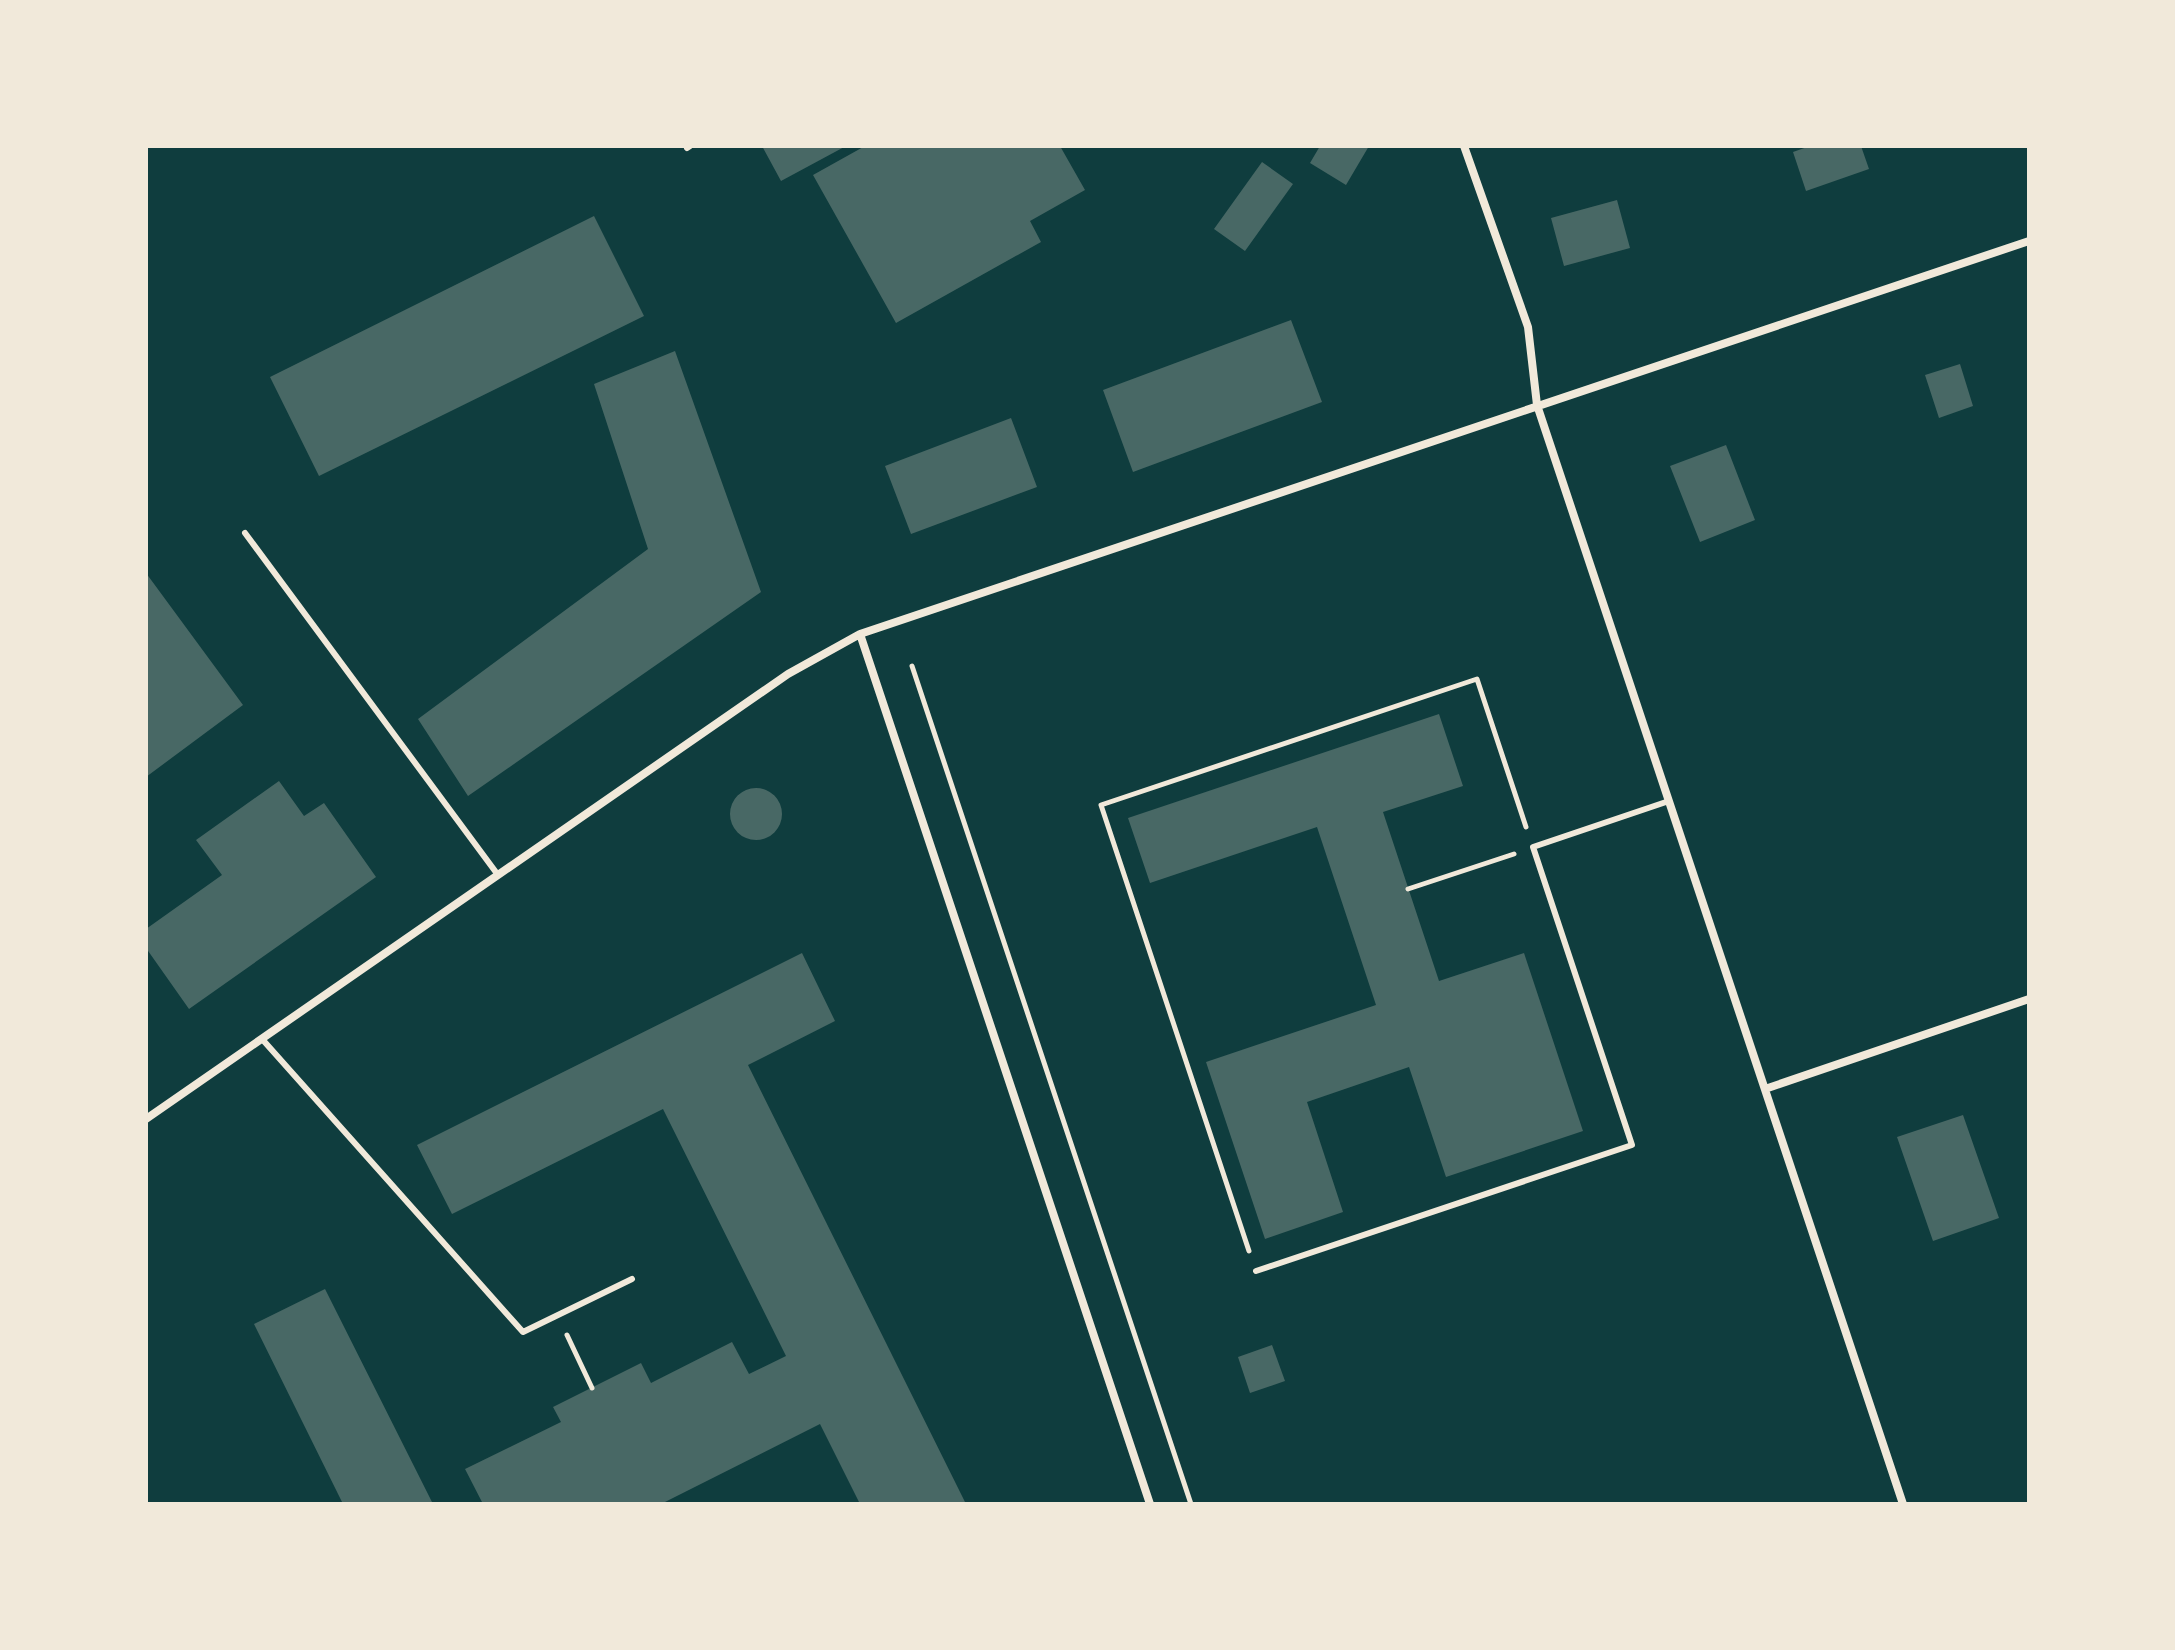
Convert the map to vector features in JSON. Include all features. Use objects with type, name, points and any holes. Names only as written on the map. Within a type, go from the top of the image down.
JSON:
[{"type":"street","points":[[1464,146],[1528,327],[1537,405],[1903,1504]]},
{"type":"street","points":[[146,1119],[788,674],[860,634],[2029,241]]},
{"type":"street","points":[[860,634],[1150,1504]]},
{"type":"street","points":[[1765,1089],[2029,999]]},
{"type":"lane","points":[[245,533],[498,875]]},
{"type":"lane","points":[[1256,1271],[1632,1145],[1533,847],[1669,801]]},
{"type":"lane","points":[[262,1039],[523,1332],[632,1279]]},
{"type":"path","points":[[912,666],[1191,1504]]},
{"type":"path","points":[[1256,1271],[1101,805],[1477,679],[1533,847],[1408,889]]},
{"type":"path","points":[[558,1315],[592,1388]]},
{"type":"building","points":[[762,146],[846,146],[781,181]]},
{"type":"building","points":[[865,146],[1060,146],[1085,190],[1030,221],[1041,242],[896,323],[813,175]]},
{"type":"building","points":[[1320,146],[1369,146],[1346,185],[1310,163]]},
{"type":"building","points":[[1810,146],[1861,146],[1869,169],[1806,191],[1793,152]]},
{"type":"building","points":[[1262,162],[1293,184],[1245,251],[1214,229]]},
{"type":"building","points":[[1617,200],[1630,248],[1564,266],[1551,218]]},
{"type":"building","points":[[594,216],[644,316],[319,476],[270,377]]},
{"type":"building","points":[[1291,320],[1322,402],[1133,472],[1103,390]]},
{"type":"building","points":[[675,351],[761,592],[468,796],[418,719],[648,549],[594,384]]},
{"type":"building","points":[[1960,364],[1973,406],[1939,418],[1925,375]]},
{"type":"building","points":[[1011,418],[1037,487],[911,534],[885,466]]},
{"type":"building","points":[[1726,445],[1755,520],[1700,542],[1670,466]]},
{"type":"building","points":[[146,573],[243,705],[146,777]]},
{"type":"building","points":[[1439,714],[1463,786],[1383,812],[1439,981],[1524,953],[1583,1131],[1446,1177],[1409,1067],[1307,1102],[1343,1212],[1265,1239],[1206,1062],[1376,1005],[1317,827],[1150,883],[1128,818]]},
{"type":"building","points":[[279,781],[304,816],[324,803],[376,877],[189,1009],[146,948],[146,929],[222,875],[196,840]]},
{"type":"building","points":[[756,788],[774,796],[782,814],[774,832],[756,840],[738,832],[730,814],[738,796]]},
{"type":"building","points":[[802,953],[835,1021],[748,1065],[965,1502],[860,1504],[820,1424],[661,1504],[483,1504],[465,1469],[561,1422],[553,1407],[641,1363],[651,1383],[732,1342],[749,1374],[786,1356],[663,1109],[452,1214],[417,1145]]},
{"type":"building","points":[[1963,1115],[1999,1218],[1933,1241],[1897,1137]]},
{"type":"building","points":[[325,1289],[433,1504],[343,1504],[254,1324]]},
{"type":"building","points":[[1272,1345],[1285,1381],[1250,1393],[1238,1357]]}]
